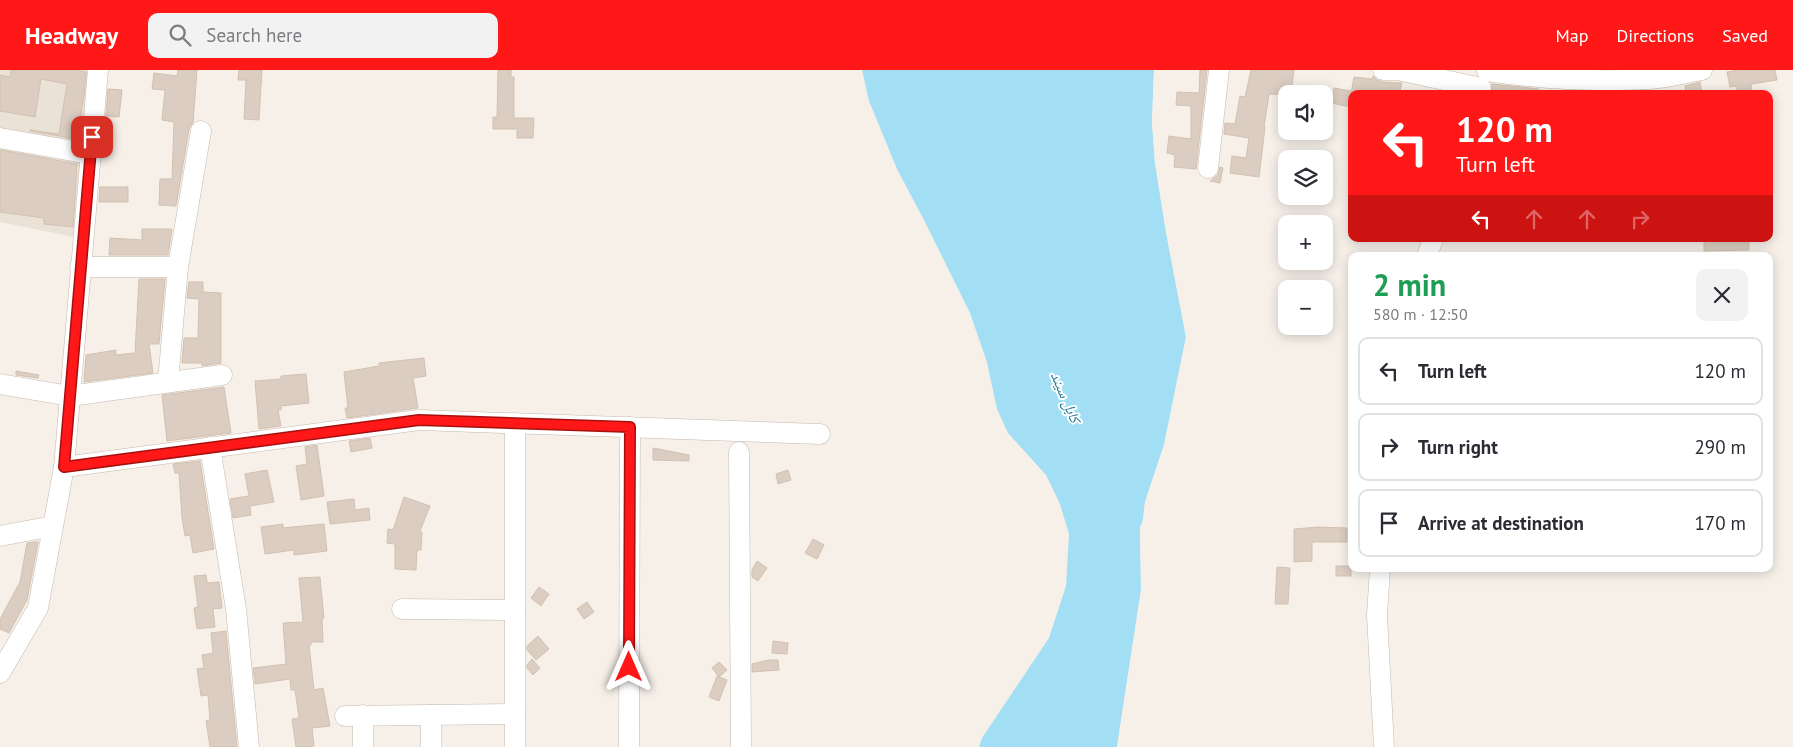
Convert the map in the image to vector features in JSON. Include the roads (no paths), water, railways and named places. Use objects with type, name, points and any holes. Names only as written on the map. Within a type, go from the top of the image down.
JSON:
[{"type":"street","points":[[0,674],[38,608],[64,467],[98,70]]},
{"type":"street","points":[[1208,168],[1219,70]]},
{"type":"street","points":[[1383,70],[1398,70],[1484,81],[1528,77],[1571,80],[1651,79],[1702,70]]},
{"type":"street","points":[[168,382],[178,267],[201,131]]},
{"type":"street","points":[[0,138],[90,154]]},
{"type":"street","points":[[80,267],[178,267]]},
{"type":"street","points":[[0,384],[70,396],[222,376]]},
{"type":"street","points":[[64,467],[419,420],[820,434]]},
{"type":"street","points":[[514,423],[515,747]]},
{"type":"street","points":[[629,747],[630,427]]},
{"type":"street","points":[[210,447],[236,609],[249,747]]},
{"type":"street","points":[[739,452],[741,747]]},
{"type":"street","points":[[0,536],[53,526]]},
{"type":"street","points":[[1380,572],[1377,616],[1384,747]]},
{"type":"street","points":[[402,609],[515,610]]},
{"type":"street","points":[[363,747],[354,716],[515,714]]},
{"type":"street","points":[[431,715],[431,747]]},
{"type":"water","name":"کابل سيند","points":[[862,70],[1154,70],[1152,122],[1155,163],[1186,337],[1164,445],[1145,502],[1140,528],[1141,590],[1117,747],[979,747],[982,738],[1049,638],[1066,586],[1069,534],[1060,504],[1046,475],[1008,433],[997,409],[987,362],[970,313],[897,169],[869,101]]}]
